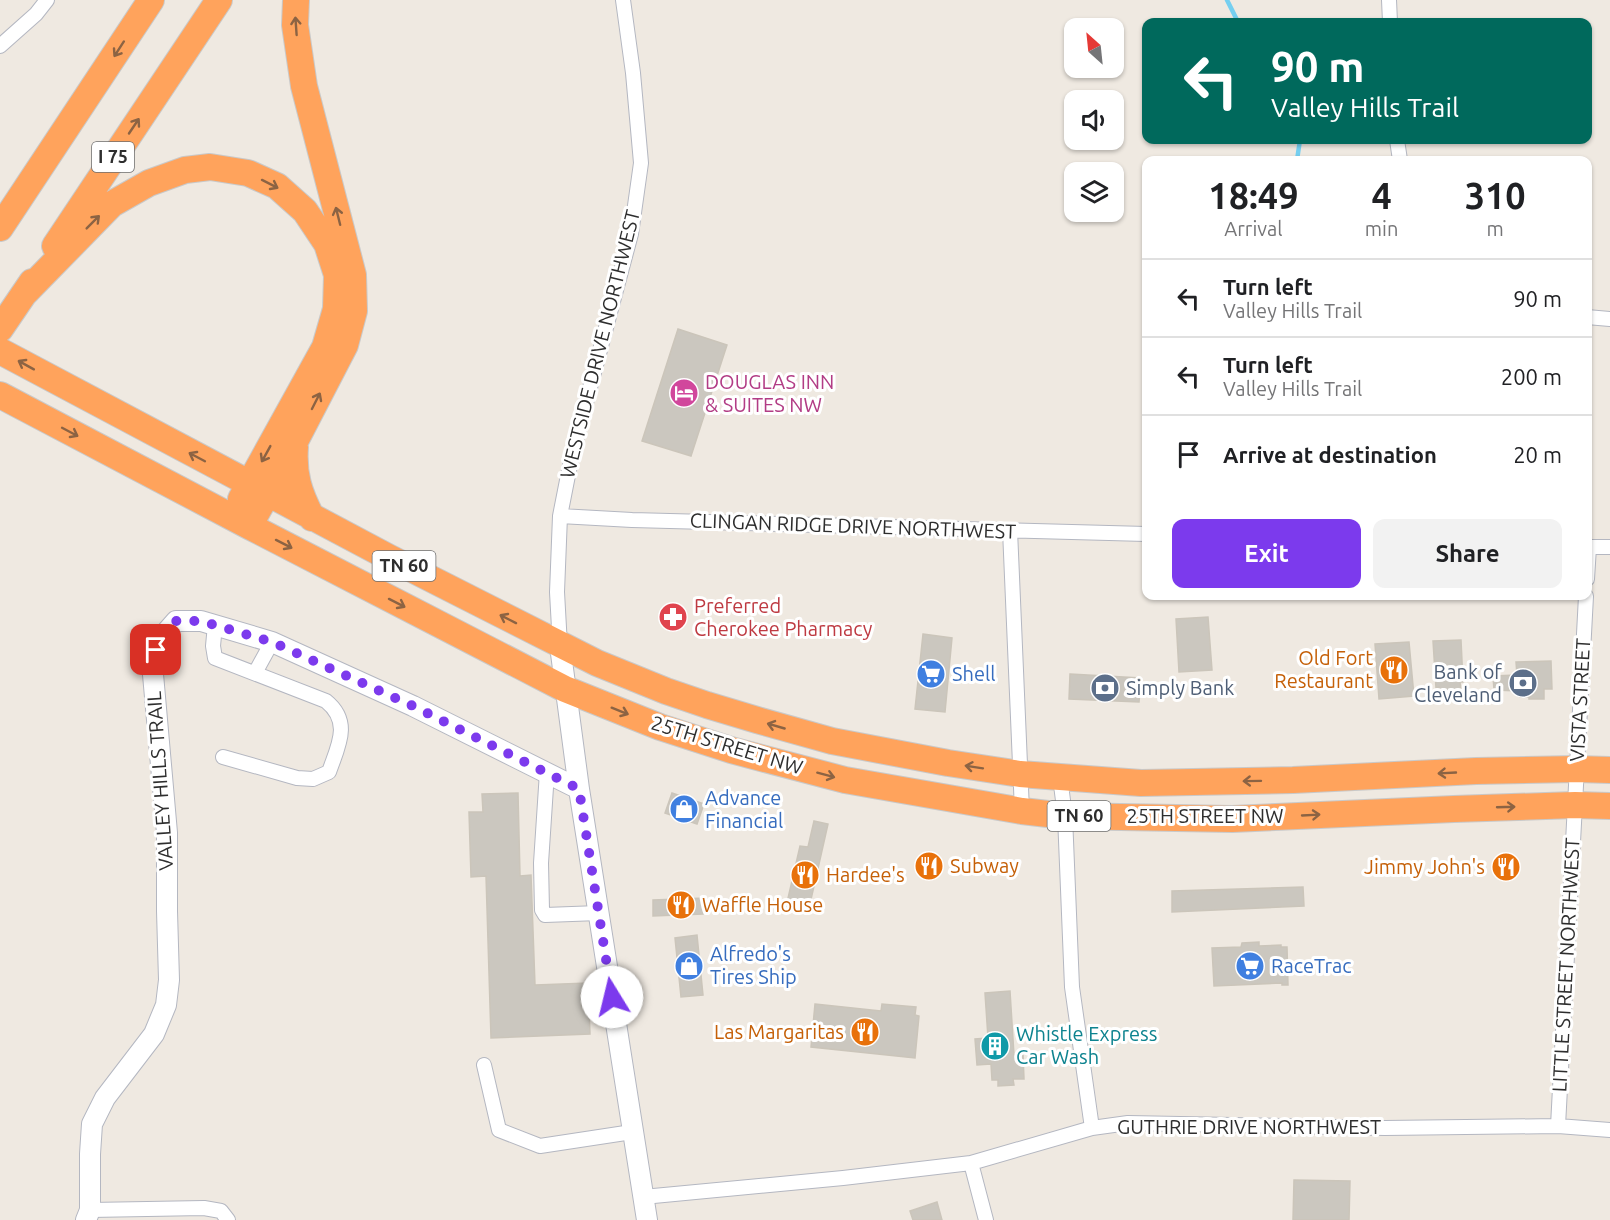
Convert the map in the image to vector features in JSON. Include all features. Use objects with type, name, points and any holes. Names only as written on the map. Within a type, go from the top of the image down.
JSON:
[{"type":"highway","name":"I 75","points":[[0,228],[151,0]]},
{"type":"highway","name":"I 75","points":[[11,313],[219,0]]},
{"type":"highway","points":[[258,489],[295,441],[345,345],[354,312],[353,275],[304,86],[295,25],[296,0]]},
{"type":"highway","points":[[11,313],[112,204],[149,183],[185,170],[210,167],[249,173],[277,186],[305,210],[327,244],[337,275],[336,309],[325,347],[240,522]]},
{"type":"highway","name":"TN 60","points":[[0,351],[312,518],[561,646]]},
{"type":"highway","name":"TN 60","points":[[0,395],[240,522],[566,689]]},
{"type":"highway","points":[[295,441],[296,481],[312,518]]},
{"type":"highway","name":"25TH STREET NW","points":[[561,646],[666,691],[832,741],[1020,774],[1151,783],[1293,780],[1476,771],[1610,770]]},
{"type":"highway","name":"25TH STREET NW","points":[[566,689],[660,727],[731,750],[845,780],[1022,811],[1065,816],[1232,819],[1406,810],[1610,806]]},
{"type":"street","points":[[0,46],[36,14],[47,0]]},
{"type":"street","name":"WESTSIDE DRIVE NORTHWEST","points":[[624,0],[641,163],[631,234],[572,455],[560,516],[557,592],[561,646],[579,789],[646,1220]]},
{"type":"street","points":[[1389,0],[1390,18]]},
{"type":"street","points":[[1592,317],[1610,320]]},
{"type":"street","name":"CLINGAN RIDGE DRIVE NORTHWEST","points":[[560,516],[1142,534]]},
{"type":"street","points":[[1010,530],[1022,811]]},
{"type":"street","points":[[1592,547],[1610,547]]},
{"type":"street","name":"VISTA STREET","points":[[1575,805],[1586,600]]},
{"type":"street","name":"VALLEY HILLS TRAIL","points":[[88,1215],[92,1124],[105,1098],[154,1034],[166,1005],[168,988],[167,834],[152,663],[161,638],[176,621],[201,621],[272,642],[413,706],[579,789]]},
{"type":"street","points":[[215,625],[213,646],[215,658],[326,701],[336,709],[343,732],[329,772],[313,779],[297,778],[223,758]]},
{"type":"street","points":[[255,673],[272,642]]},
{"type":"street","points":[[547,772],[540,863],[542,910],[545,915],[598,913]]},
{"type":"street","points":[[1060,777],[1065,816],[1072,987],[1092,1128]]},
{"type":"street","name":"LITTLE STREET NORTHWEST","points":[[1558,1126],[1575,805]]},
{"type":"street","points":[[484,1065],[499,1130],[540,1146],[632,1132]]},
{"type":"street","name":"GUTHRIE DRIVE NORTHWEST","points":[[643,1197],[971,1163],[1092,1128],[1128,1123],[1384,1128],[1558,1126],[1610,1130]]},
{"type":"street","points":[[971,1163],[986,1220]]},
{"type":"street","points":[[88,1215],[204,1208],[221,1211],[228,1220]]},
{"type":"building","name":"DOUGLAS INN & SUITES NW","points":[[678,329],[727,345],[691,456],[642,441]]},
{"type":"building","points":[[1208,617],[1212,670],[1179,672],[1176,619]]},
{"type":"building","points":[[923,634],[952,638],[945,712],[915,709]]},
{"type":"building","points":[[1461,640],[1462,699],[1439,701],[1433,641]]},
{"type":"building","name":"Old Fort Restaurant","points":[[1409,642],[1414,696],[1379,699],[1375,644]]},
{"type":"building","name":"Bank of Cleveland","points":[[1551,661],[1552,689],[1544,689],[1544,699],[1520,697],[1520,691],[1494,690],[1493,676],[1517,675],[1516,662]]},
{"type":"building","name":"Simply Bank","points":[[1070,674],[1141,678],[1139,702],[1069,699]]},
{"type":"building","points":[[518,793],[520,876],[531,875],[535,985],[588,983],[590,1034],[491,1038],[486,876],[471,877],[469,812],[483,812],[482,794]]},
{"type":"building","name":"Advance Financial","points":[[672,793],[704,804],[697,824],[665,813]]},
{"type":"building","name":"Hardee's","points":[[814,821],[828,824],[810,904],[803,903],[801,910],[786,907],[800,846],[808,847]]},
{"type":"building","name":"RaceTrac","points":[[1303,887],[1304,906],[1172,912],[1172,891]]},
{"type":"building","name":"Waffle House","points":[[705,898],[705,903],[710,902],[710,908],[703,909],[703,914],[653,916],[653,900]]},
{"type":"building","name":"Alfredo's Tires Ship","points":[[697,935],[703,995],[681,997],[675,938]]},
{"type":"building","name":"RaceTrac","points":[[1259,942],[1259,946],[1287,947],[1288,985],[1282,985],[1282,983],[1214,986],[1212,948],[1241,947],[1242,943]]},
{"type":"building","name":"Whistle Express Car Wash","points":[[1010,991],[1014,1055],[1023,1054],[1024,1079],[1013,1079],[1014,1085],[998,1086],[998,1080],[992,1080],[991,1064],[977,1065],[975,1039],[988,1038],[985,993]]},
{"type":"building","name":"Las Margaritas","points":[[815,1004],[881,1011],[882,1004],[916,1007],[915,1015],[919,1016],[915,1058],[811,1047]]},
{"type":"building","points":[[1294,1180],[1350,1181],[1349,1220],[1293,1220]]},
{"type":"building","points":[[937,1202],[942,1220],[913,1220],[910,1211]]},
{"type":"waterway","points":[[1227,0],[1236,18]]},
{"type":"waterway","points":[[1298,156],[1299,144]]},
{"type":"place","name":"DOUGLAS INN & SUITES NW","points":[[684,393]]},
{"type":"place","name":"Preferred Cherokee Pharmacy","points":[[673,617]]},
{"type":"place","name":"Old Fort Restaurant","points":[[1394,670]]},
{"type":"place","name":"Shell","points":[[931,674]]},
{"type":"place","name":"Bank of Cleveland","points":[[1523,683]]},
{"type":"place","name":"Simply Bank","points":[[1105,688]]},
{"type":"place","name":"Advance Financial","points":[[684,809]]},
{"type":"place","name":"Subway","points":[[929,866]]},
{"type":"place","name":"Jimmy John's","points":[[1506,867]]},
{"type":"place","name":"Hardee's","points":[[805,875]]},
{"type":"place","name":"Waffle House","points":[[681,905]]},
{"type":"place","name":"Alfredo's Tires Ship","points":[[689,966]]},
{"type":"place","name":"RaceTrac","points":[[1250,966]]},
{"type":"place","name":"Las Margaritas","points":[[865,1032]]},
{"type":"place","name":"Whistle Express Car Wash","points":[[995,1046]]},
{"type":"route","points":[[156,650],[161,638],[176,621],[201,621],[272,642],[413,706],[579,789],[612,997]]}]
